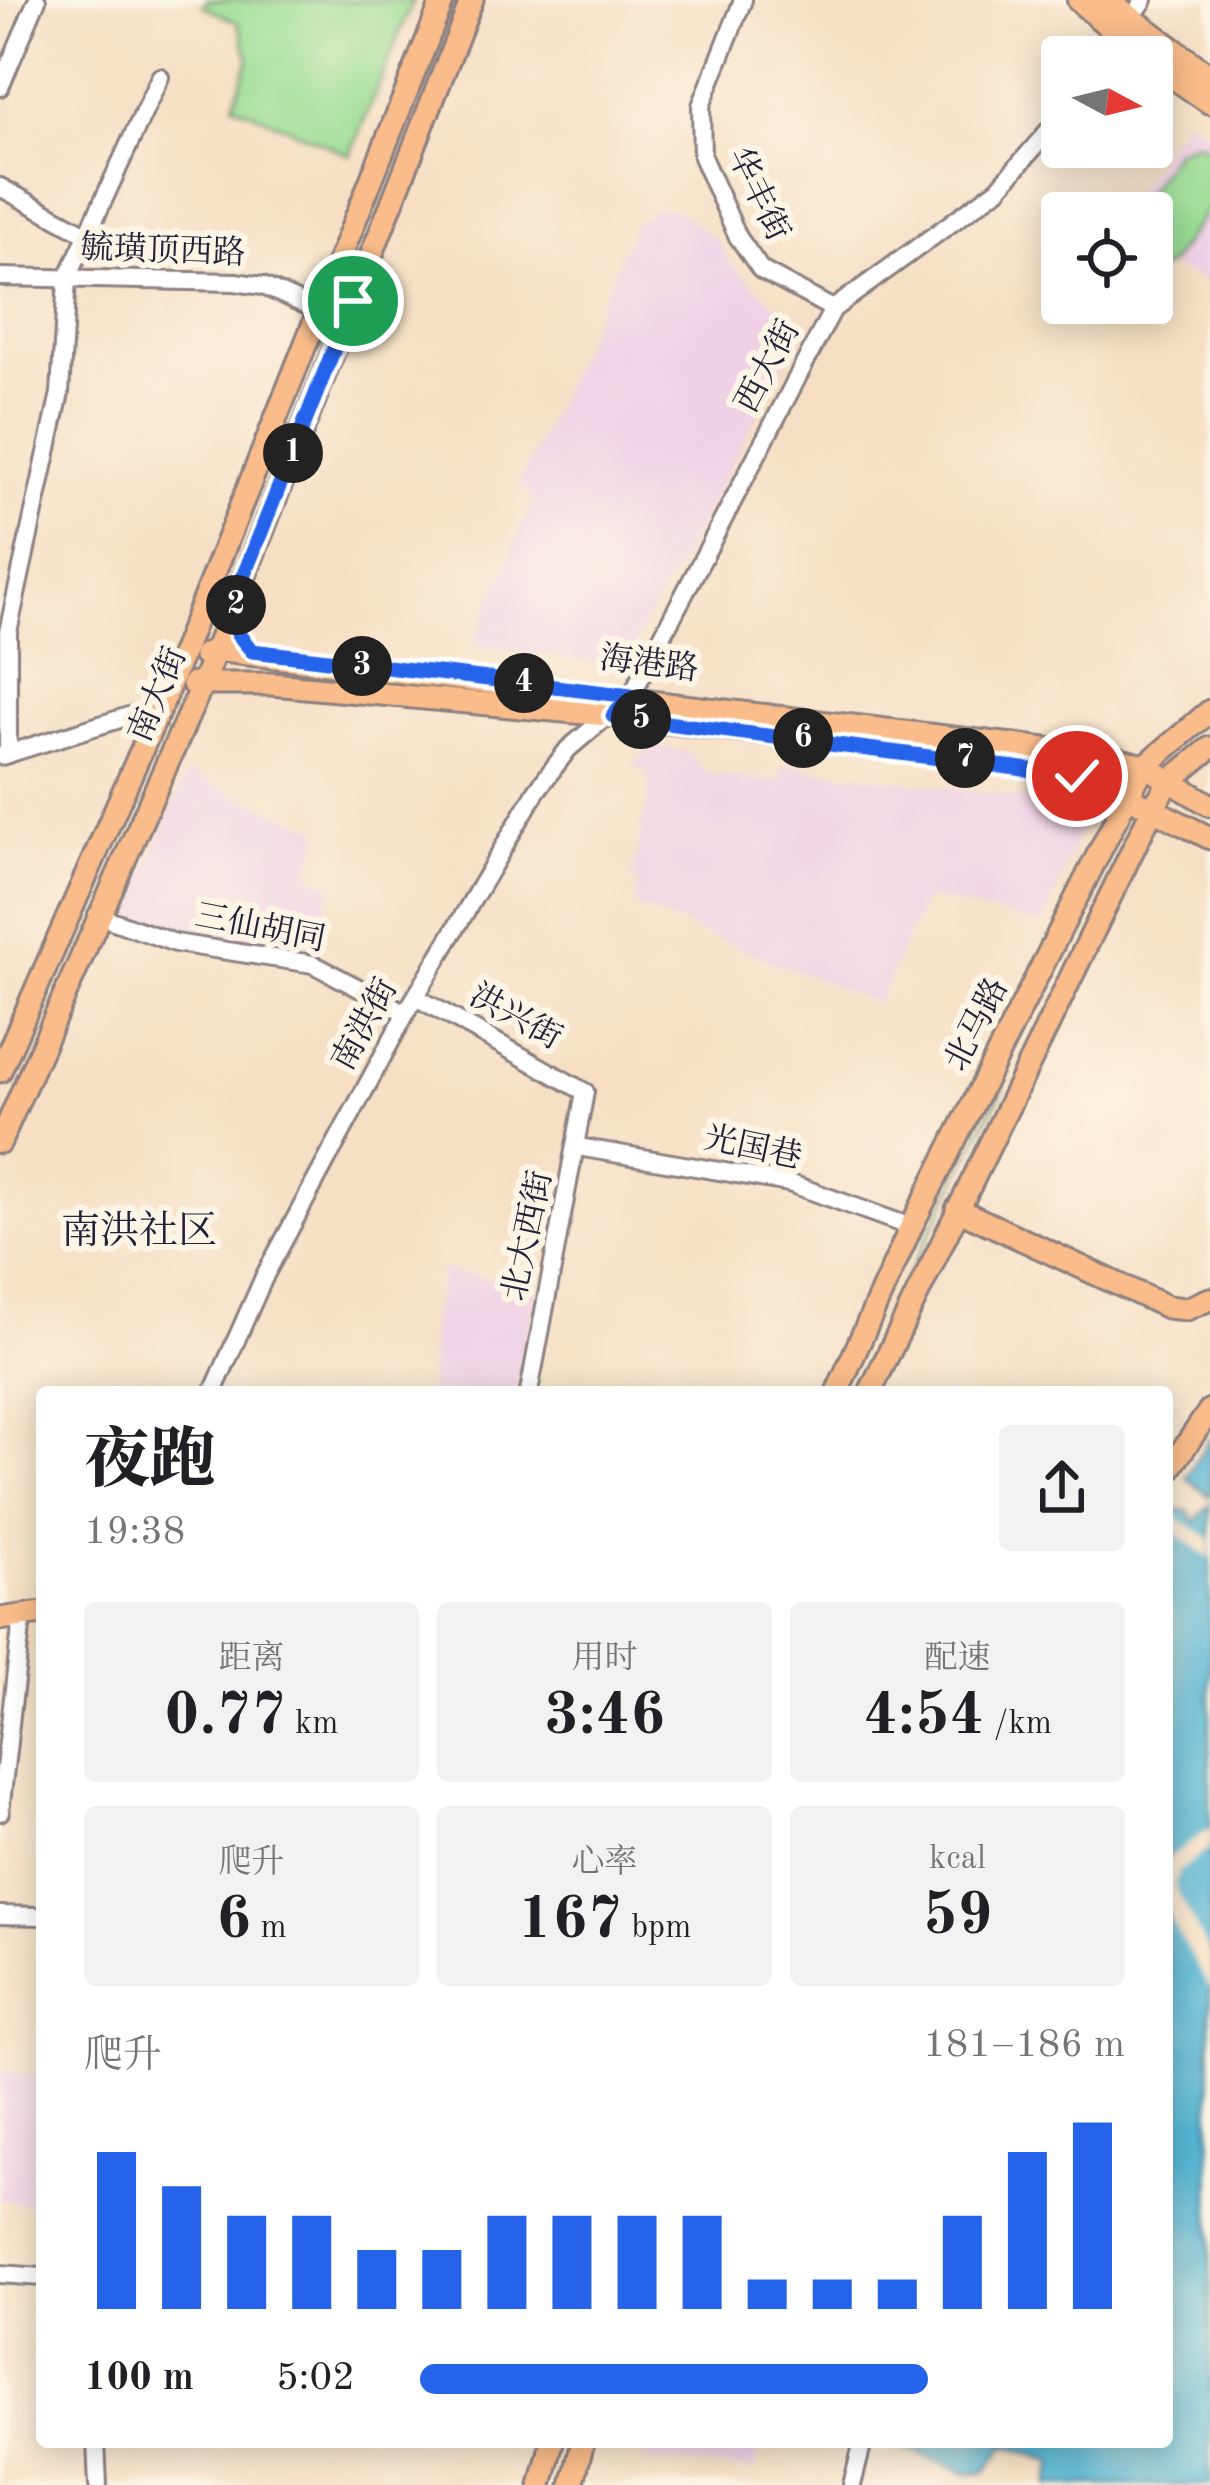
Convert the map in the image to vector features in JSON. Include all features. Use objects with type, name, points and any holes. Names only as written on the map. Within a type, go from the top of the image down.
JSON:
[{"type":"highway","points":[[1080,0],[1114,36]]},
{"type":"highway","points":[[1105,0],[1116,36]]},
{"type":"highway","points":[[1173,62],[1210,77]]},
{"type":"highway","points":[[1173,76],[1210,101]]},
{"type":"main road","name":"南大街","points":[[0,1071],[161,706],[443,0]]},
{"type":"main road","name":"南大街","points":[[0,1142],[203,682],[472,0]]},
{"type":"main road","points":[[236,595],[241,640],[264,656]]},
{"type":"main road","points":[[161,706],[181,674],[214,650]]},
{"type":"main road","name":"海港路","points":[[214,650],[1105,756],[1145,766],[1210,806]]},
{"type":"main road","points":[[161,706],[176,692],[203,682]]},
{"type":"main road","name":"海港路","points":[[203,682],[613,716],[1017,765],[1129,793],[1210,838]]},
{"type":"main road","name":"北马路","points":[[840,1386],[911,1227],[1129,793],[1145,766],[1210,711]]},
{"type":"main road","name":"北马路","points":[[873,1386],[1154,806],[1170,782],[1210,748]]},
{"type":"main road","points":[[957,1209],[1167,1306],[1186,1309],[1210,1299]]},
{"type":"main road","points":[[1173,1464],[1210,1411]]},
{"type":"main road","points":[[542,2485],[551,2448]]},
{"type":"main road","points":[[572,2485],[581,2448]]},
{"type":"street","points":[[0,87],[37,0]]},
{"type":"street","name":"华丰街","points":[[743,0],[701,106],[702,157],[738,237],[761,270],[833,309]]},
{"type":"street","points":[[1119,36],[1144,0]]},
{"type":"street","points":[[160,77],[68,279],[60,394],[8,632],[4,755],[161,706]]},
{"type":"street","name":"西大街","points":[[613,716],[631,696],[833,309],[998,189],[1041,139]]},
{"type":"street","points":[[0,187],[88,236]]},
{"type":"street","name":"毓璜顶西路","points":[[0,278],[249,284],[320,311]]},
{"type":"street","name":"南洪街","points":[[216,1386],[268,1269],[406,1013],[537,790],[568,749],[613,716]]},
{"type":"street","name":"三仙胡同","points":[[97,915],[175,944],[313,964],[406,1013]]},
{"type":"street","name":"洪兴街","points":[[416,997],[586,1092]]},
{"type":"street","name":"北大西街","points":[[530,1386],[586,1092]]},
{"type":"street","name":"光国巷","points":[[578,1147],[789,1184],[911,1227]]},
{"type":"street","points":[[0,1811],[21,1617]]},
{"type":"street","points":[[0,1915],[36,1916]]},
{"type":"street","points":[[0,2274],[36,2277]]},
{"type":"street","points":[[97,2448],[98,2485]]},
{"type":"street","points":[[852,2485],[861,2448]]},
{"type":"shaded area","points":[[1185,118],[1210,134],[1210,283],[1173,268],[1173,192],[1134,192],[1151,168],[1173,168],[1173,136]]},
{"type":"shaded area","points":[[655,208],[677,210],[722,245],[728,261],[803,330],[622,667],[473,645],[533,499],[519,485],[635,224]]},
{"type":"shaded area","points":[[655,747],[686,751],[707,774],[779,782],[783,765],[1043,801],[1072,808],[1082,825],[1043,925],[926,897],[877,1003],[635,906],[638,881],[631,880],[649,793],[648,774],[634,764]]},
{"type":"shaded area","points":[[186,773],[322,831],[307,874],[334,886],[305,957],[175,939],[126,921]]},
{"type":"shaded area","points":[[443,1269],[537,1290],[516,1386],[429,1386],[431,1325]]},
{"type":"shaded area","points":[[0,2071],[36,2076],[36,2205],[0,2200]]},
{"type":"shaded area","points":[[645,2448],[758,2448],[756,2470],[643,2460]]},
{"type":"green space","points":[[206,0],[413,0],[350,155],[234,104],[249,59],[238,23],[203,6]]},
{"type":"green space","points":[[1196,142],[1210,149],[1210,206],[1173,258],[1173,192],[1147,192],[1163,168],[1173,168],[1175,151]]},
{"type":"green space","points":[[1002,1085],[1004,1088],[857,1378]]},
{"type":"water","points":[[1210,1438],[1210,1497],[1186,1477]]},
{"type":"water","points":[[1210,1504],[1210,2485],[1048,2485],[1054,2462],[1014,2448],[1173,2448],[1173,1508],[1189,1512],[1195,1522]]},
{"type":"water","points":[[905,2448],[1004,2448],[986,2472],[968,2474]]},
{"type":"pier","points":[[1173,1516],[1210,1539],[1210,1558],[1173,1531]]},
{"type":"pier","points":[[1210,1828],[1210,1848],[1180,1871],[1174,1885],[1210,1955],[1210,1989],[1173,1924],[1173,1855]]},
{"type":"district","name":"南洪社区","points":[[139,1232]]},
{"type":"route","points":[[353,301],[236,595],[238,634],[252,651],[631,696],[613,716],[999,762],[1077,776]]}]
